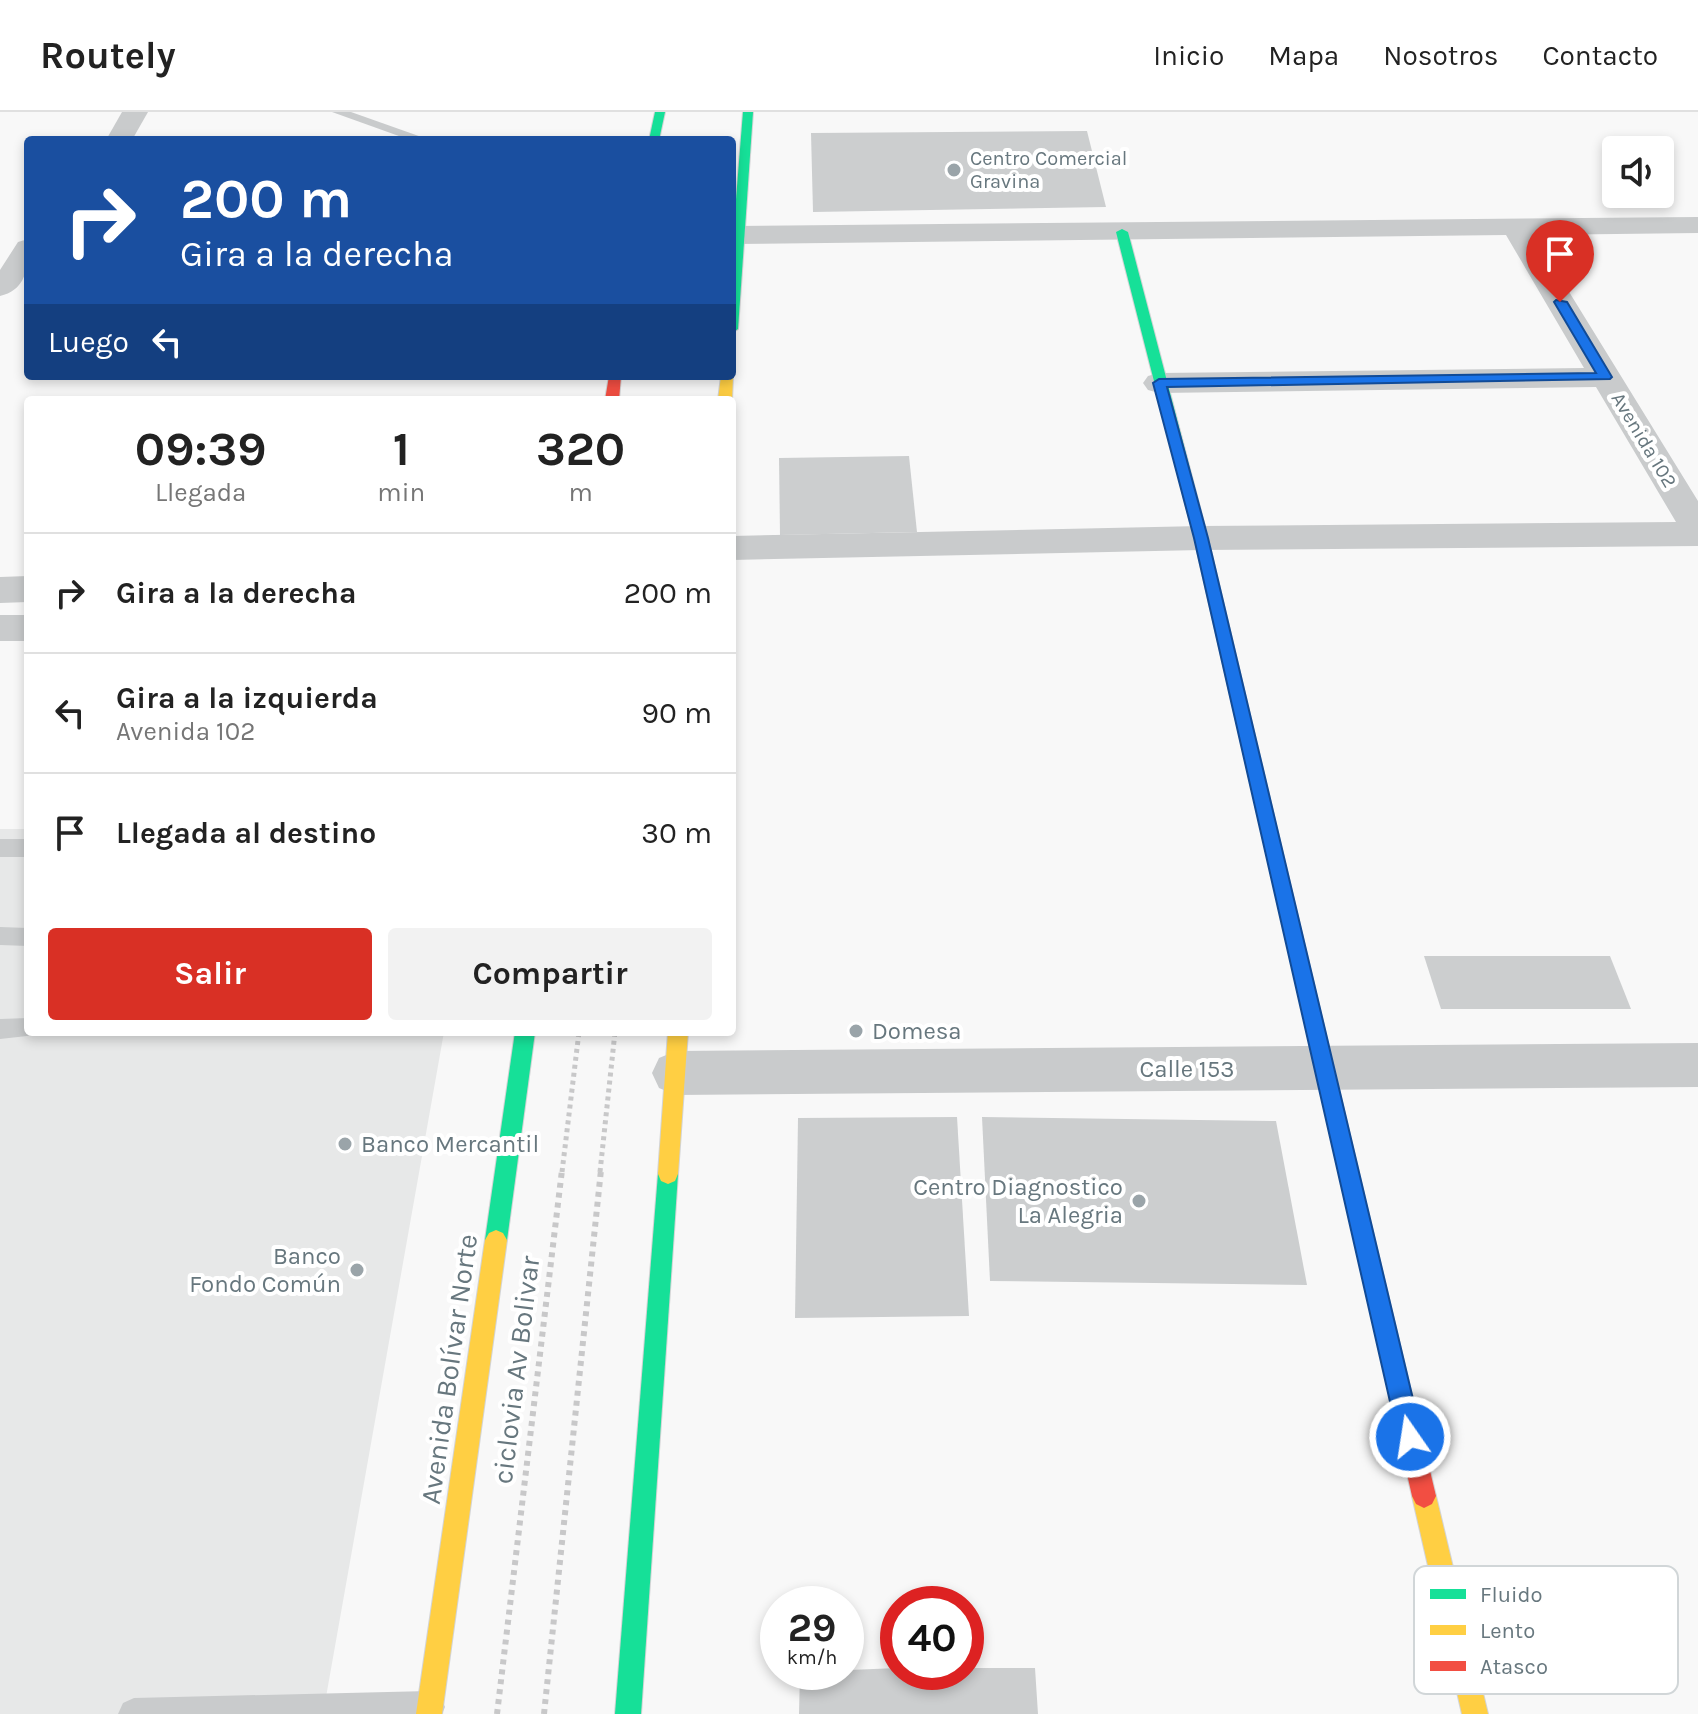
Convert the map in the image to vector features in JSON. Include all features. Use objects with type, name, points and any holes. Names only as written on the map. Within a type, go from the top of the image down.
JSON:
[{"type":"street","points":[[96,136],[109,112]]},
{"type":"street","points":[[121,136],[135,112]]},
{"type":"street","points":[[655,136],[660,112]]},
{"type":"street","points":[[748,112],[736,235],[1698,225]]},
{"type":"street","name":"Avenida 102","points":[[1516,228],[1698,532]]},
{"type":"street","points":[[1122,232],[1201,538],[1440,1566]]},
{"type":"street","points":[[14,295],[24,261]]},
{"type":"street","points":[[1159,383],[1605,377]]},
{"type":"street","points":[[736,548],[1698,532]]},
{"type":"street","points":[[0,590],[24,589]]},
{"type":"street","points":[[0,628],[24,628]]},
{"type":"street","name":"Avenida Bolívar Norte","points":[[429,1710],[524,1036]]},
{"type":"street","points":[[628,1714],[677,1052]]},
{"type":"street","name":"Calle 153","points":[[677,1052],[1324,1068],[1698,1065]]},
{"type":"street","points":[[1470,1694],[1475,1714]]},
{"type":"lane","points":[[338,112],[411,136]]},
{"type":"lane","points":[[0,848],[24,848]]},
{"type":"lane","points":[[0,936],[24,937]]},
{"type":"lane","points":[[0,1029],[24,1028]]},
{"type":"lane","points":[[134,1714],[429,1710]]},
{"type":"path","name":"ciclovia Av Bolivar","points":[[497,1714],[579,1036]]},
{"type":"path","points":[[544,1714],[615,1036]]},
{"type":"shaded area","points":[[0,829],[24,829],[24,1036],[443,1036],[323,1714],[0,1714]]},
{"type":"building","name":"Centro Comercial Gravina","points":[[1087,131],[1106,207],[813,212],[811,133]]},
{"type":"building","points":[[909,456],[917,532],[780,535],[779,458]]},
{"type":"building","points":[[1424,956],[1610,956],[1631,1009],[1441,1009]]},
{"type":"building","points":[[957,1117],[969,1316],[795,1318],[798,1118]]},
{"type":"building","name":"Centro Diagnostico La Alegria","points":[[982,1117],[1276,1121],[1307,1285],[990,1281]]},
{"type":"building","points":[[984,1668],[1035,1668],[1038,1714],[799,1714],[800,1690],[864,1690],[864,1669],[880,1669],[880,1690],[984,1690]]},
{"type":"traffic: fast","points":[[655,136],[660,112]]},
{"type":"traffic: fast","points":[[736,275],[748,112]]},
{"type":"traffic: fast","points":[[1122,232],[1201,538],[1313,1018]]},
{"type":"traffic: fast","points":[[496,1240],[524,1036]]},
{"type":"traffic: fast","points":[[628,1714],[668,1174]]},
{"type":"traffic: slow","points":[[725,396],[727,380]]},
{"type":"traffic: slow","points":[[668,1174],[678,1036]]},
{"type":"traffic: slow","points":[[429,1714],[496,1240]]},
{"type":"traffic: slow","points":[[1424,1496],[1440,1566]]},
{"type":"traffic: slow","points":[[1470,1694],[1475,1714]]},
{"type":"traffic: jam","points":[[612,396],[614,380]]},
{"type":"traffic: jam","points":[[1313,1018],[1424,1496]]},
{"type":"place","name":"Centro Comercial Gravina","points":[[954,170]]},
{"type":"place","name":"Domesa","points":[[856,1031]]},
{"type":"place","name":"Banco Mercantil","points":[[345,1144]]},
{"type":"place","name":"Centro Diagnostico La Alegria","points":[[1139,1201]]},
{"type":"place","name":"Banco Fondo Común","points":[[357,1270]]},
{"type":"route","points":[[1410,1437],[1201,538],[1159,383],[1605,377],[1560,302]]}]
